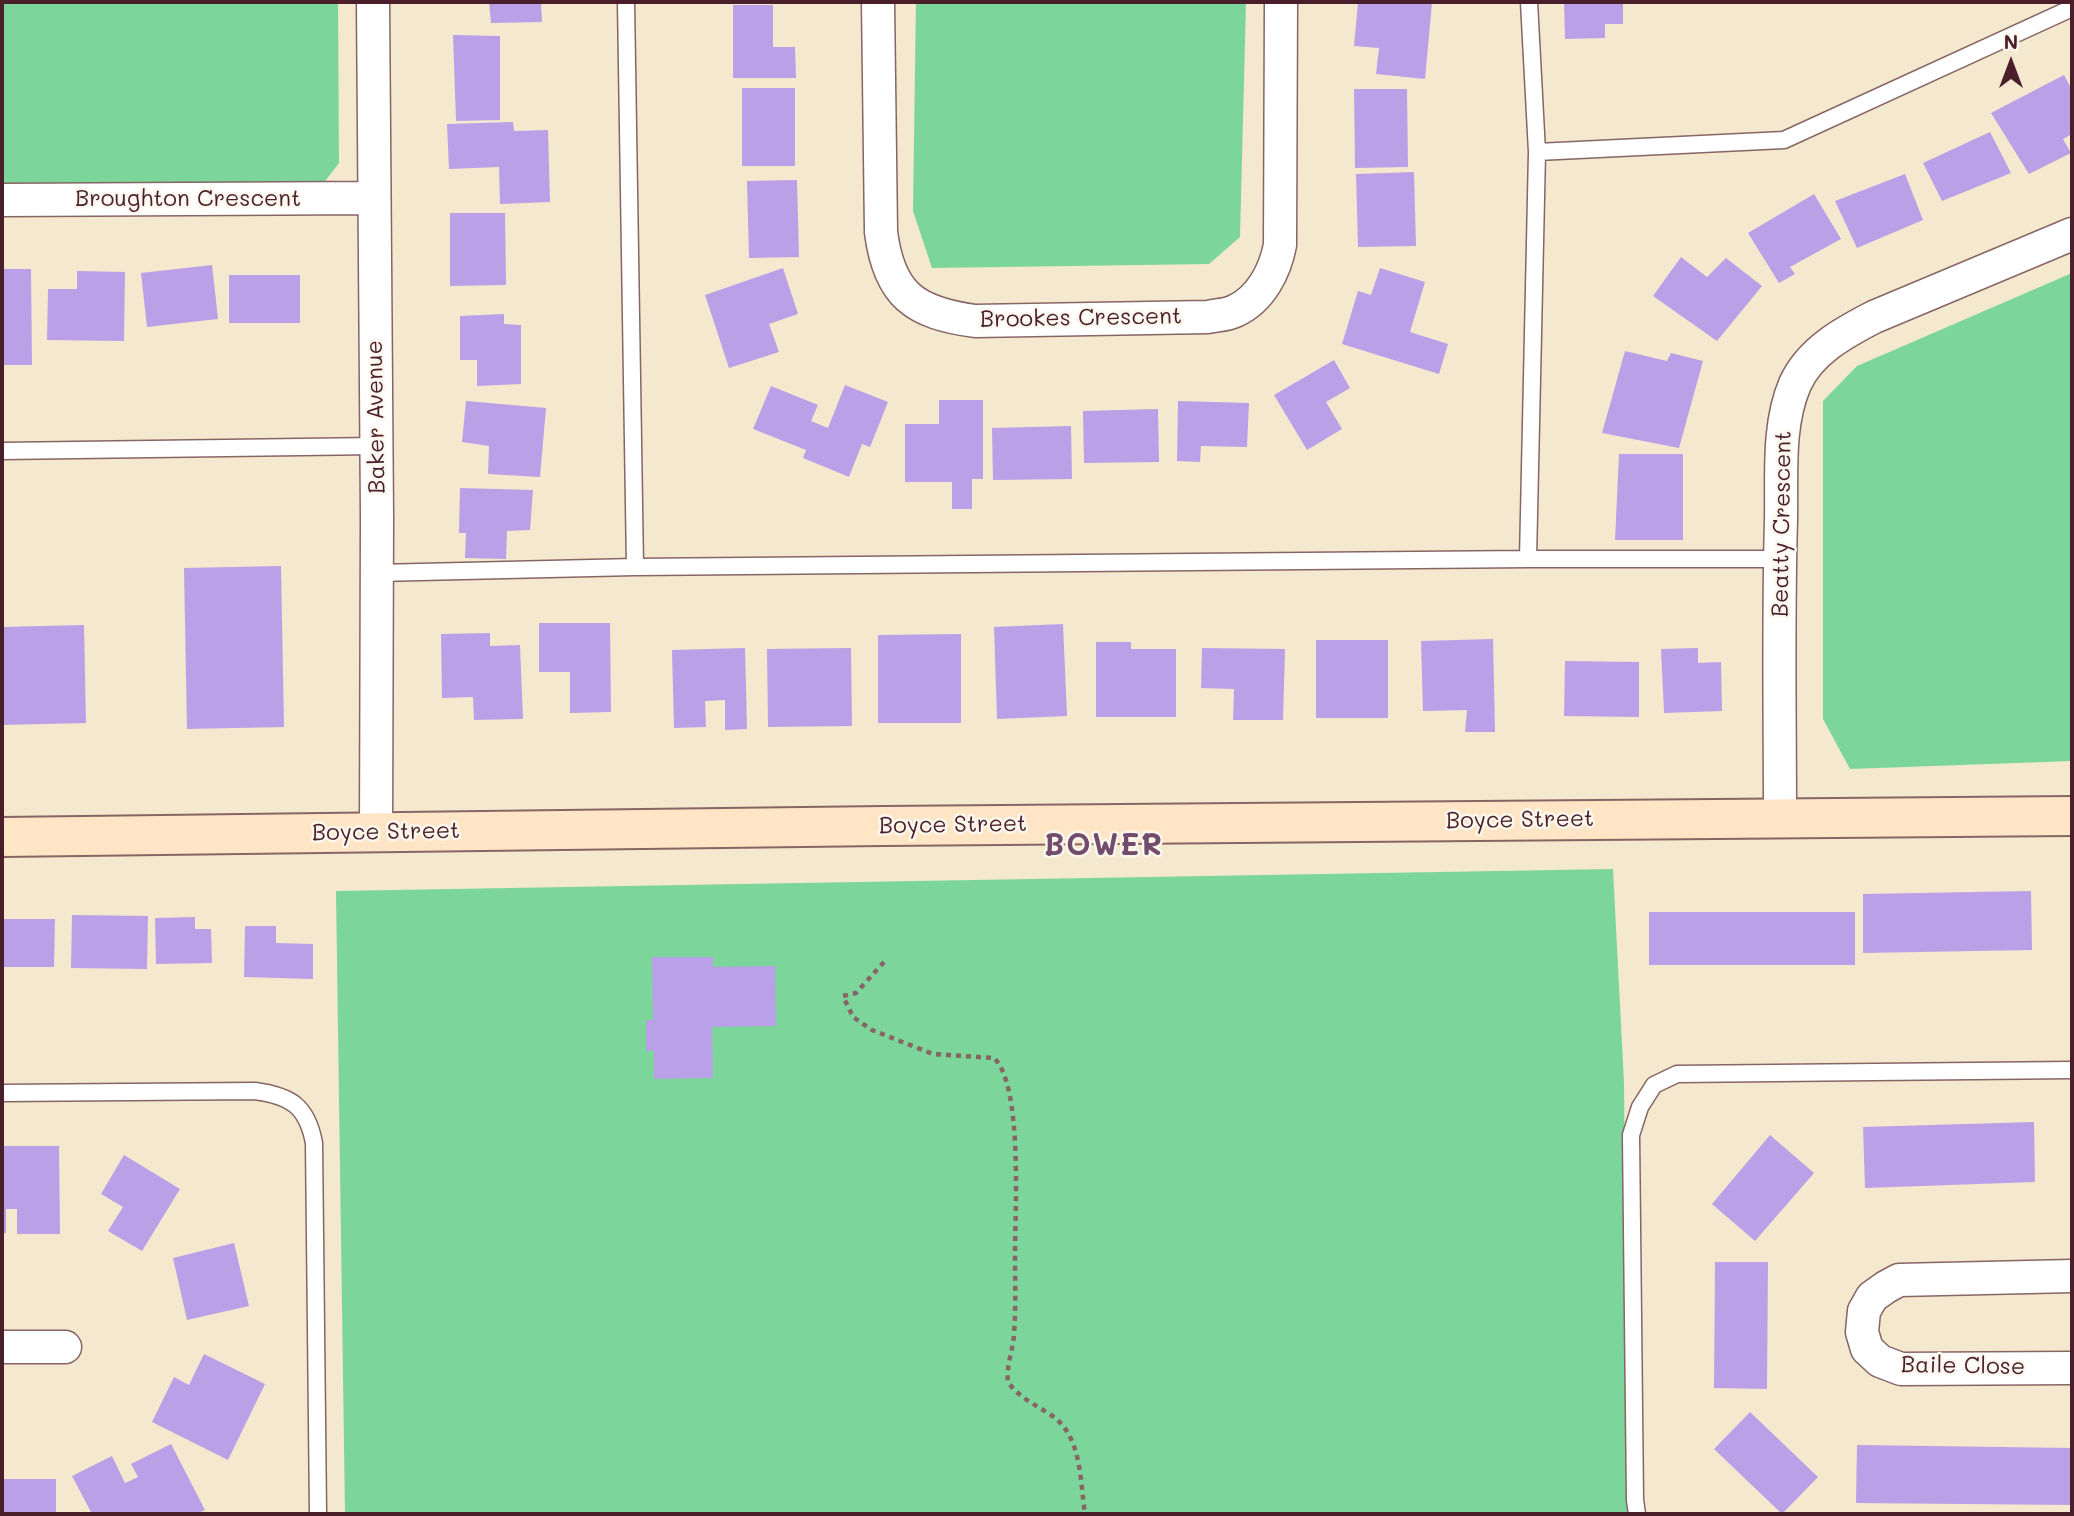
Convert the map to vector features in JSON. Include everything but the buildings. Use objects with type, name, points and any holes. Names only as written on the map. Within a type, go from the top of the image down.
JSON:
[{"type":"street","name":"Baker Avenue","points":[[373,2],[376,832]]},
{"type":"street","name":"Brookes Crescent","points":[[878,2],[881,232],[887,262],[906,296],[926,310],[975,321],[1208,317],[1233,312],[1248,303],[1271,273],[1280,245],[1281,2]]},
{"type":"street","name":"Broughton Crescent","points":[[2,200],[374,198]]},
{"type":"street","name":"Beatty Crescent","points":[[1780,818],[1783,438],[1786,411],[1795,384],[1806,365],[1846,331],[2072,234]]},
{"type":"street","name":"Boyce Street","points":[[2,837],[2072,816]]},
{"type":"street","name":"Baile Close","points":[[2072,1276],[1899,1280],[1872,1297],[1864,1311],[1862,1332],[1867,1349],[1873,1355],[1880,1361],[1901,1368],[2072,1368]]},
{"type":"street","points":[[2,1348],[65,1347]]},
{"type":"lane","points":[[626,2],[635,567]]},
{"type":"lane","points":[[1528,559],[1536,152],[1529,2]]},
{"type":"lane","points":[[1536,152],[1784,140],[2072,8]]},
{"type":"lane","points":[[2,451],[376,446]]},
{"type":"lane","points":[[377,573],[635,567],[1780,559]]},
{"type":"lane","points":[[1637,1514],[1631,1135],[1640,1107],[1654,1085],[1677,1074],[2072,1070]]},
{"type":"lane","points":[[2,1093],[255,1091],[278,1094],[299,1108],[310,1123],[314,1143],[318,1514]]},
{"type":"path","points":[[884,962],[856,993],[844,996],[853,1017],[862,1026],[933,1054],[994,1058],[1003,1068],[1009,1095],[1016,1161],[1014,1335],[1007,1364],[1008,1382],[1023,1397],[1066,1427],[1075,1450],[1085,1514]]},
{"type":"green space","points":[[2,2],[338,2],[339,163],[312,198],[2,201]]},
{"type":"green space","points":[[916,2],[1246,2],[1240,237],[1209,264],[932,268],[913,211]]},
{"type":"green space","points":[[2072,273],[2072,761],[1850,769],[1823,719],[1823,401],[1857,366]]},
{"type":"green space","points":[[1613,869],[1624,1083],[1628,1514],[345,1514],[336,891]]},
{"type":"district","name":"BOWER","points":[[1104,846]]}]
